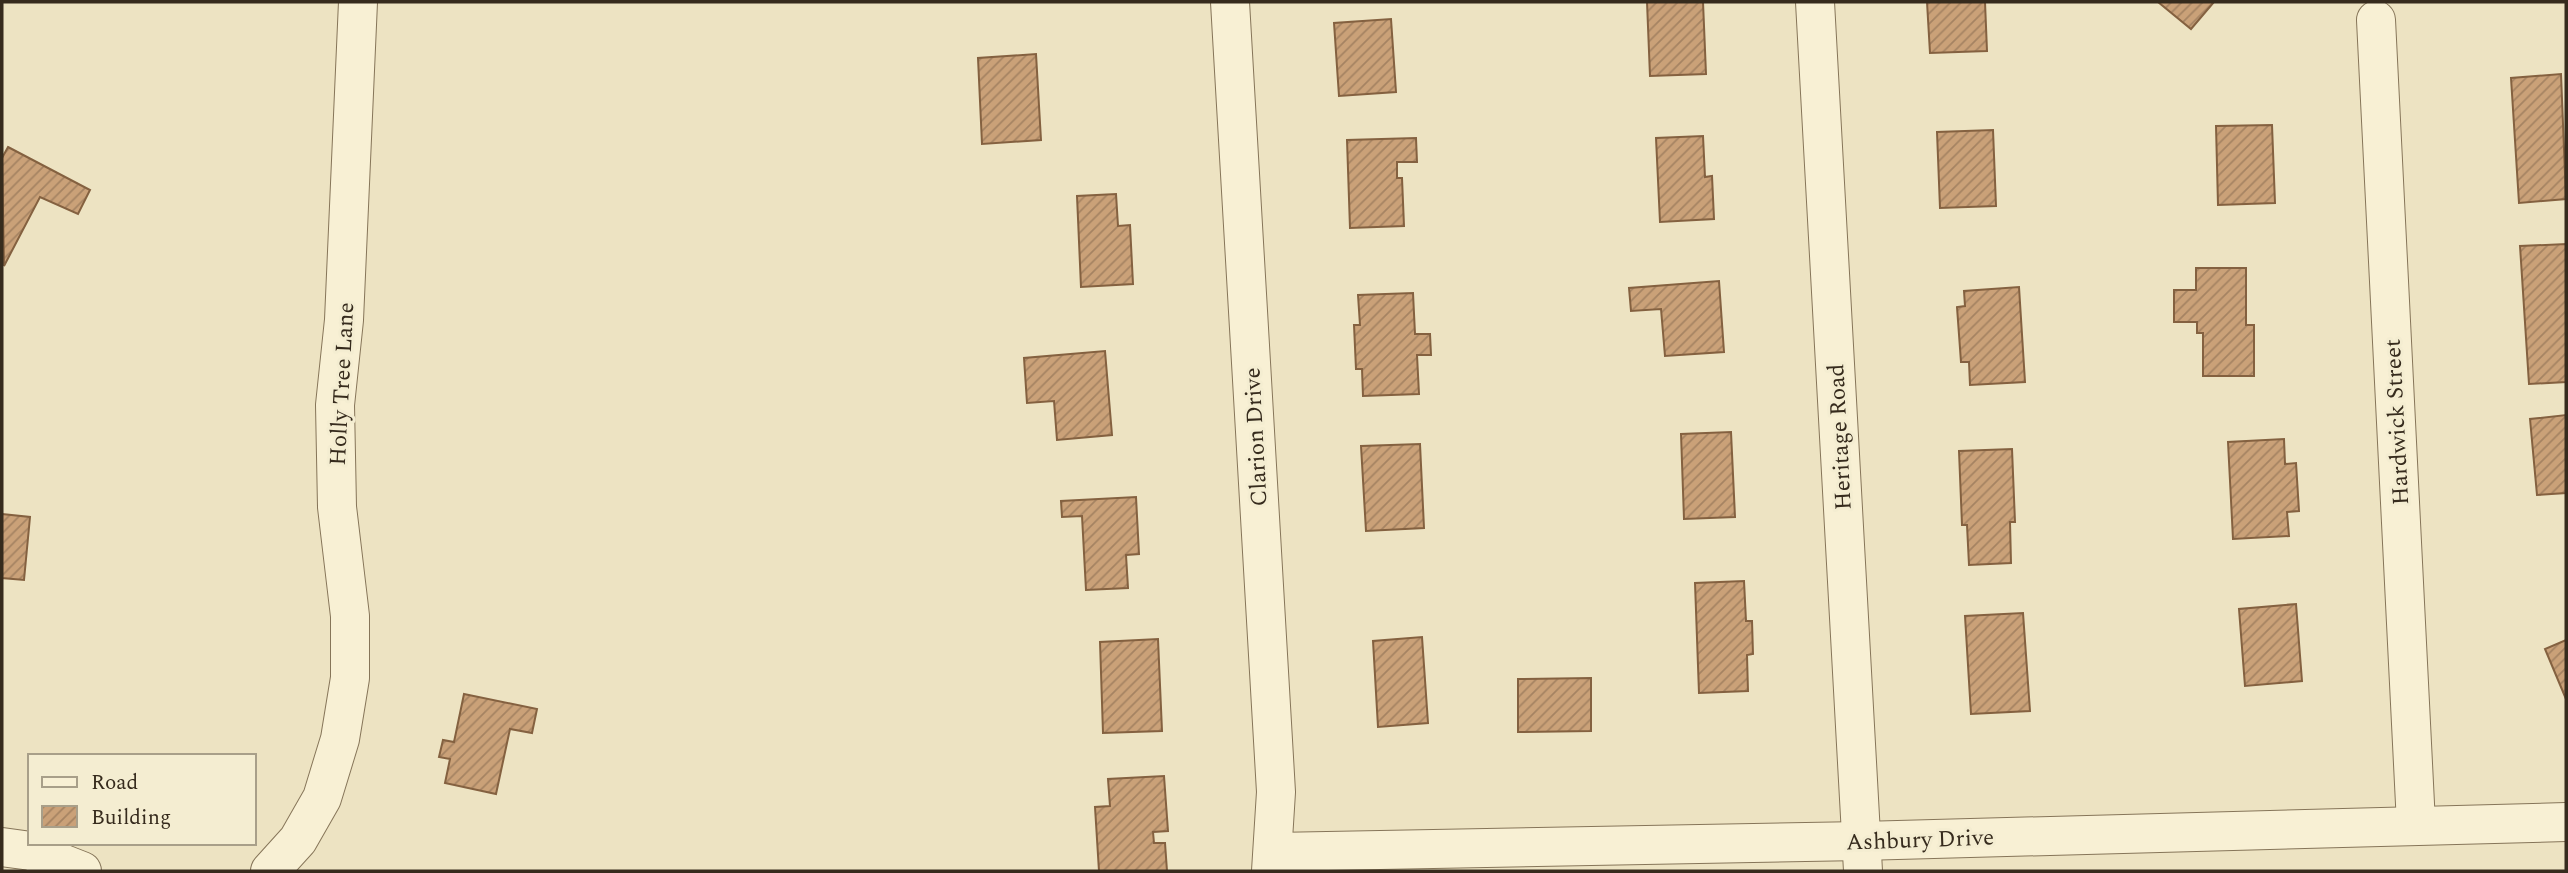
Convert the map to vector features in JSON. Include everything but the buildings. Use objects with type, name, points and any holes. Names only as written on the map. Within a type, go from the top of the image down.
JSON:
[{"type":"street","name":"Holly Tree Lane","points":[[270,871],[298,840],[322,798],[340,739],[350,678],[350,616],[337,507],[335,405],[344,320],[358,2]]},
{"type":"street","name":"Clarion Drive","points":[[1230,2],[1276,792],[1272,861]]},
{"type":"street","name":"Heritage Road","points":[[1815,2],[1862,856]]},
{"type":"street","name":"Hardwick Street","points":[[2376,20],[2416,824]]},
{"type":"street","name":"Ashbury Drive","points":[[1272,861],[1862,856],[2416,824],[2566,822]]},
{"type":"street","points":[[2,846],[31,851],[82,871]]}]
